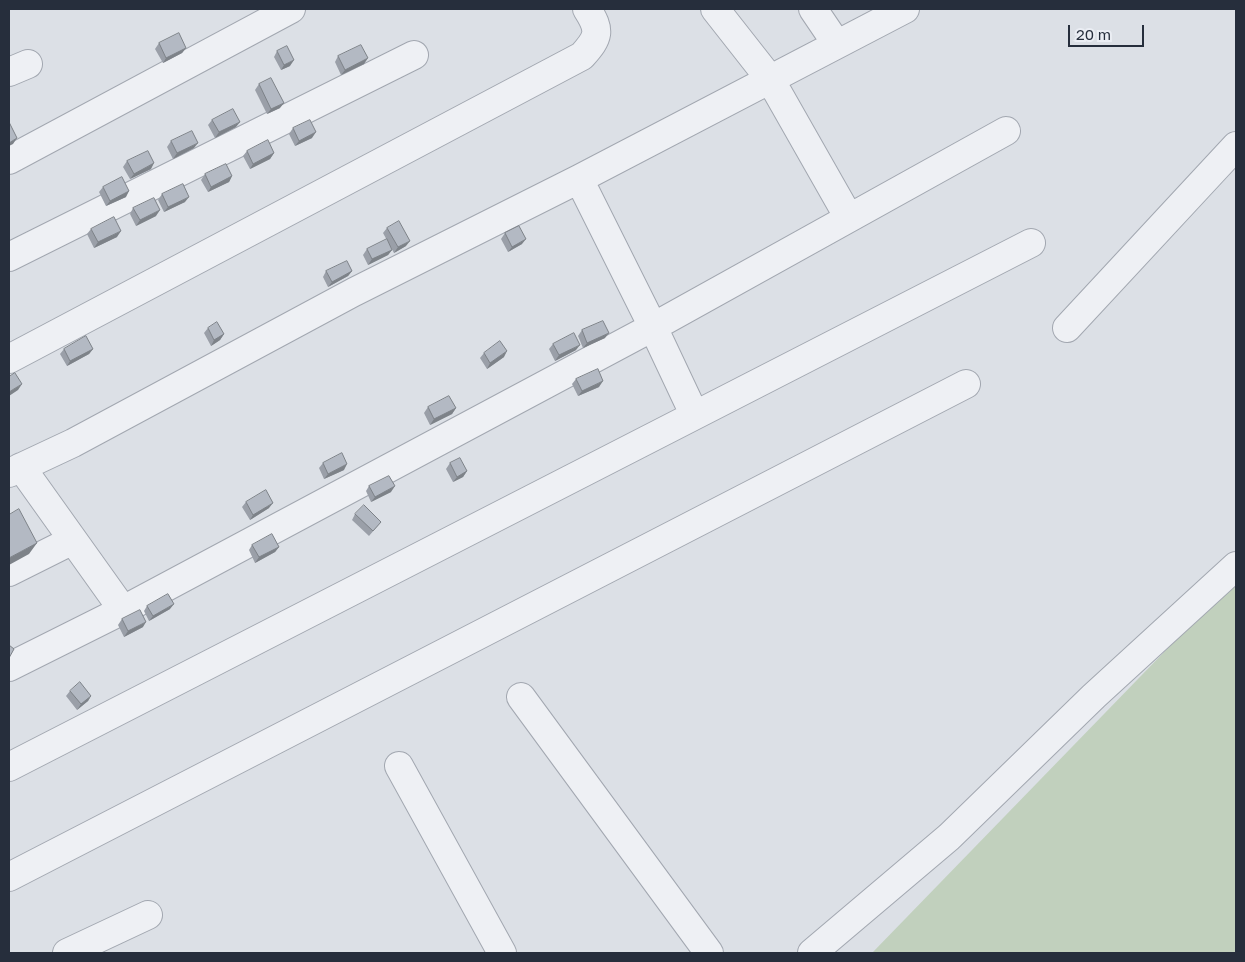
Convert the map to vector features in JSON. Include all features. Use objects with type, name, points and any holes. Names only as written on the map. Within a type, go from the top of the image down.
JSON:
[{"type":"street","points":[[9,160],[291,9]]},
{"type":"street","points":[[9,359],[582,56],[595,41],[596,24],[587,9]]},
{"type":"street","points":[[716,9],[770,79],[849,218]]},
{"type":"street","points":[[813,9],[836,43]]},
{"type":"street","points":[[122,610],[73,540],[15,470],[73,443],[354,292],[579,179],[836,43],[905,9]]},
{"type":"street","points":[[9,258],[414,55]]},
{"type":"street","points":[[9,667],[122,610],[653,327],[1006,131]]},
{"type":"street","points":[[1067,328],[1236,146]]},
{"type":"street","points":[[579,179],[694,414]]},
{"type":"street","points":[[9,767],[694,414],[1031,243]]},
{"type":"street","points":[[9,877],[966,384]]},
{"type":"street","points":[[9,572],[73,540]]},
{"type":"street","points":[[812,953],[949,837],[1094,696],[1236,566]]},
{"type":"street","points":[[521,698],[709,953]]},
{"type":"street","points":[[399,766],[502,953]]},
{"type":"street","points":[[67,953],[148,915]]},
{"type":"green space","points":[[1236,578],[1236,953],[872,953]]},
{"type":"building","points":[[179,33],[186,48],[166,58],[159,43]]},
{"type":"building","points":[[361,45],[368,58],[345,70],[338,56]]},
{"type":"building","points":[[287,46],[294,60],[284,65],[277,51]]},
{"type":"building","points":[[271,78],[284,103],[271,109],[259,84]]},
{"type":"building","points":[[233,109],[240,122],[219,132],[212,120]]},
{"type":"building","points":[[310,120],[316,132],[299,141],[293,128]]},
{"type":"building","points":[[9,122],[17,138],[9,143]]},
{"type":"building","points":[[192,131],[198,143],[177,153],[171,141]]},
{"type":"building","points":[[268,140],[274,153],[253,164],[247,151]]},
{"type":"building","points":[[148,151],[154,163],[134,174],[127,161]]},
{"type":"building","points":[[226,164],[232,176],[211,187],[205,174]]},
{"type":"building","points":[[122,177],[129,191],[110,201],[103,187]]},
{"type":"building","points":[[183,184],[189,197],[168,207],[162,194]]},
{"type":"building","points":[[154,198],[160,210],[140,220],[133,208]]},
{"type":"building","points":[[114,217],[121,231],[98,242],[91,229]]},
{"type":"building","points":[[399,221],[410,241],[398,247],[387,228]]},
{"type":"building","points":[[519,226],[526,239],[512,247],[505,233]]},
{"type":"building","points":[[387,239],[392,250],[372,259],[367,249]]},
{"type":"building","points":[[347,261],[352,271],[332,282],[326,271]]},
{"type":"building","points":[[603,321],[609,333],[587,343],[582,330]]},
{"type":"building","points":[[217,322],[224,334],[214,340],[208,328]]},
{"type":"building","points":[[574,333],[580,345],[559,355],[553,344]]},
{"type":"building","points":[[86,336],[93,349],[70,361],[64,349]]},
{"type":"building","points":[[500,341],[507,351],[490,363],[484,353]]},
{"type":"building","points":[[598,369],[603,381],[582,391],[576,379]]},
{"type":"building","points":[[15,373],[22,384],[9,392],[9,377]]},
{"type":"building","points":[[449,396],[456,408],[434,419],[428,407]]},
{"type":"building","points":[[342,453],[347,464],[328,474],[323,463]]},
{"type":"building","points":[[460,458],[467,471],[457,477],[450,463]]},
{"type":"building","points":[[389,476],[395,486],[375,497],[369,486]]},
{"type":"building","points":[[266,490],[273,503],[253,515],[246,502]]},
{"type":"building","points":[[364,505],[381,522],[373,531],[355,514]]},
{"type":"building","points":[[19,509],[37,543],[9,558],[9,515]]},
{"type":"building","points":[[272,534],[279,547],[259,557],[252,545]]},
{"type":"building","points":[[168,594],[174,604],[153,616],[147,606]]},
{"type":"building","points":[[140,610],[146,622],[128,631],[122,619]]},
{"type":"building","points":[[9,645],[14,649],[9,658]]},
{"type":"building","points":[[80,682],[91,696],[81,704],[70,691]]}]
